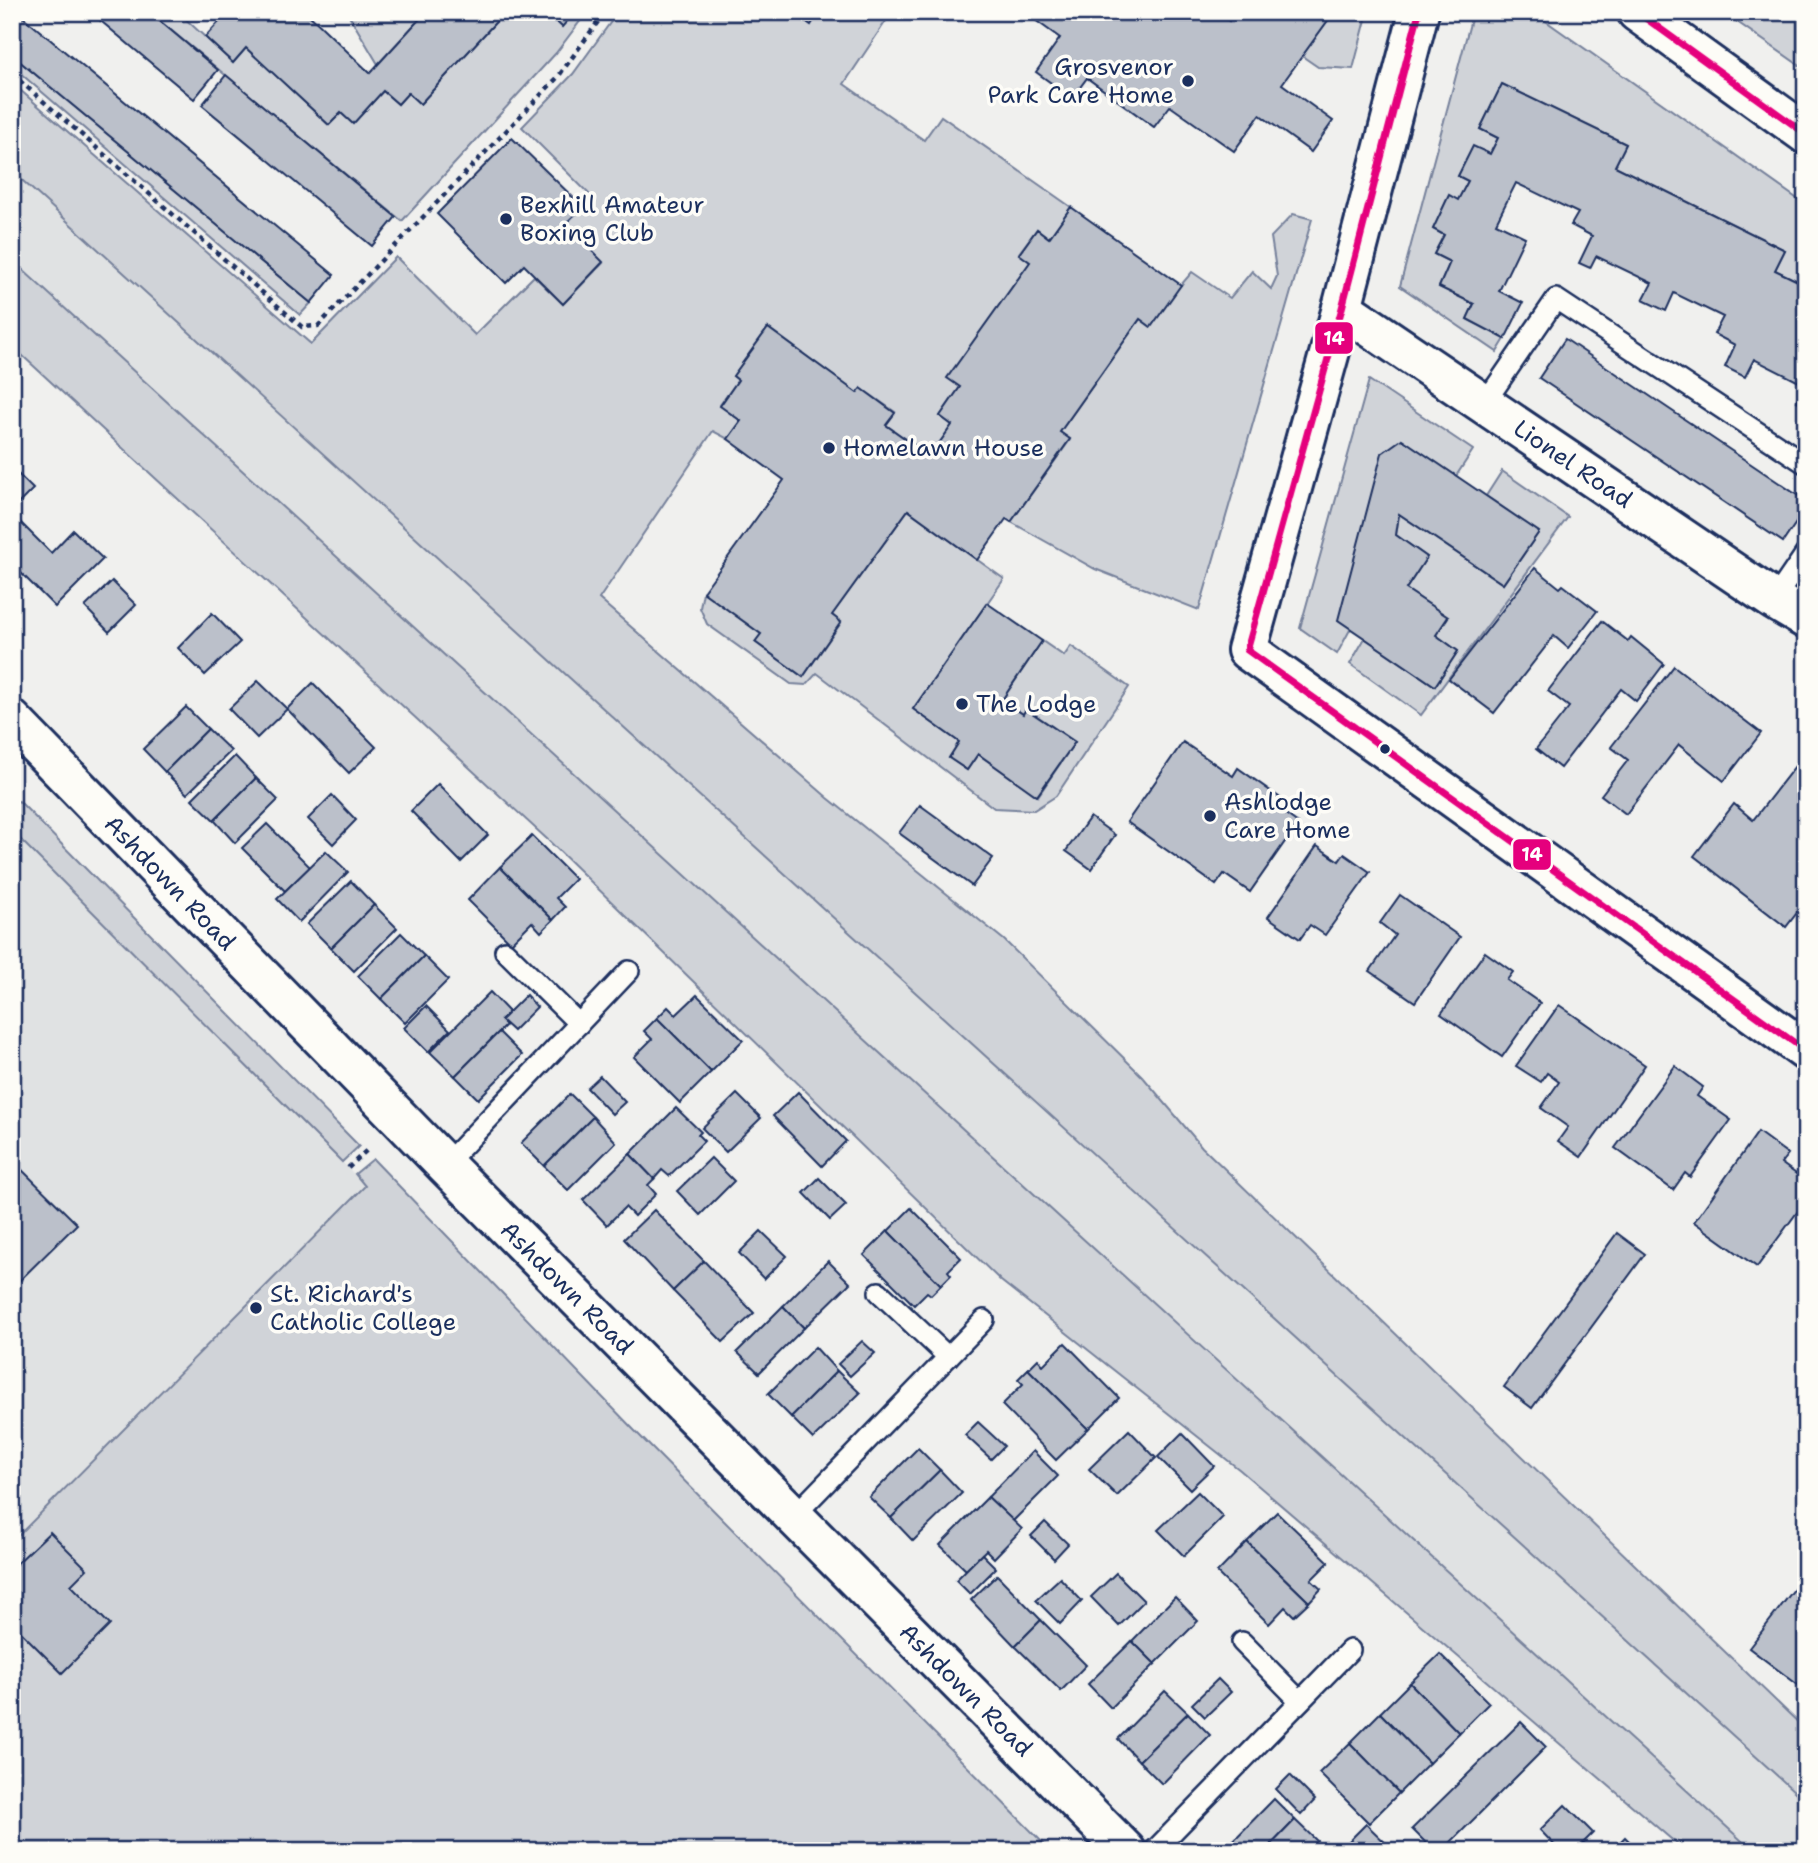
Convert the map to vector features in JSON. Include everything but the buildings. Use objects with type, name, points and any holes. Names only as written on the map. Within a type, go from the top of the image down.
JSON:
[{"type":"street","points":[[1419,12],[1342,308],[1247,650],[1806,1051]]},
{"type":"street","points":[[1637,12],[1806,134]]},
{"type":"street","name":"Lionel Road","points":[[1342,308],[1790,610]]},
{"type":"street","name":"Ashdown Road","points":[[16,732],[1126,1851]]},
{"type":"lane","points":[[1484,404],[1556,299],[1806,464]]},
{"type":"lane","points":[[1790,610],[1806,553]]},
{"type":"lane","points":[[505,951],[579,1024]]},
{"type":"lane","points":[[445,1165],[629,971]]},
{"type":"lane","points":[[879,1292],[948,1357]]},
{"type":"lane","points":[[793,1517],[984,1320]]},
{"type":"lane","points":[[1242,1642],[1300,1701]]},
{"type":"lane","points":[[1154,1851],[1350,1650]]},
{"type":"path","points":[[12,74],[302,327],[318,326],[558,77],[605,12]]},
{"type":"shaded area","points":[[149,12],[178,12],[233,63],[246,48],[329,125],[341,113],[353,123],[383,91],[398,104],[408,93],[420,104],[505,12],[546,12],[562,26],[575,12],[587,12],[556,53],[402,221]]},
{"type":"shaded area","points":[[347,12],[426,12],[378,64]]},
{"type":"shaded area","points":[[618,12],[793,12],[810,24],[819,12],[892,12],[844,84],[924,140],[941,116],[1071,207],[1049,238],[1037,229],[1019,253],[1030,262],[960,387],[940,416],[952,425],[930,456],[886,425],[895,412],[861,388],[857,393],[768,328],[733,376],[738,380],[720,405],[741,421],[728,439],[713,431],[599,599],[828,798],[1004,940],[1143,1077],[1202,1147],[1806,1730],[1806,1802],[12,171],[12,83],[311,344],[396,257],[475,335],[534,276],[563,304],[603,263],[565,224],[592,197],[522,127],[573,74]]},
{"type":"shaded area","points":[[1334,12],[1368,12],[1353,69],[1318,67],[1302,56]]},
{"type":"shaded area","points":[[1473,12],[1533,12],[1806,205],[1806,285],[1775,270],[1785,250],[1615,166],[1626,144],[1502,84],[1480,129],[1498,138],[1490,154],[1473,147],[1458,176],[1468,181],[1458,200],[1449,196],[1433,229],[1444,235],[1434,254],[1450,262],[1439,287],[1474,304],[1467,319],[1505,339],[1497,352],[1400,286]]},
{"type":"shaded area","points":[[1723,12],[1806,12],[1806,70]]},
{"type":"shaded area","points":[[12,55],[311,303],[300,315],[12,66]]},
{"type":"shaded area","points":[[12,83],[652,648],[828,798],[1004,940],[1143,1077],[1202,1147],[1806,1730],[1806,1851],[1685,1851],[1240,1470],[1001,1281],[548,840],[12,346]]},
{"type":"shaded area","points":[[1293,214],[1312,219],[1199,610],[1095,569],[1011,522],[1070,440],[1060,432],[1140,319],[1181,285],[1192,272],[1230,298],[1252,271],[1271,289],[1277,276],[1271,237]]},
{"type":"shaded area","points":[[12,260],[1753,1851],[1685,1851],[1240,1470],[1001,1281],[548,840],[12,346]]},
{"type":"shaded area","points":[[1369,380],[1473,450],[1456,476],[1402,439],[1351,628],[1337,654],[1300,628]]},
{"type":"shaded area","points":[[1502,471],[1568,517],[1421,715],[1350,664],[1365,638],[1435,686],[1458,651],[1436,635],[1448,617],[1406,589],[1427,557],[1396,535],[1399,514],[1503,584],[1539,532],[1486,496]]},
{"type":"shaded area","points":[[908,510],[1004,579],[913,709],[959,742],[949,758],[967,770],[978,754],[1038,796],[1075,742],[1027,709],[1023,714],[1002,700],[1042,641],[1064,656],[1071,646],[1129,687],[1056,796],[1034,810],[994,808],[817,673],[806,685],[791,684],[707,624],[700,608],[703,592],[761,634],[755,642],[803,677],[841,623],[832,615]]},
{"type":"shaded area","points":[[19,801],[359,1146],[342,1162],[12,831],[12,805]]},
{"type":"shaded area","name":"St. Richard's Catholic College","points":[[12,831],[366,1186],[634,1430],[1051,1851],[12,1851]]},
{"type":"shaded area","name":"St. Richard's Catholic College","points":[[373,1159],[634,1430],[1051,1851],[12,1851],[12,1542],[365,1186],[355,1174]]},
{"type":"transit line","name":"14","points":[[1419,12],[1342,308],[1247,650],[1806,1051]]},
{"type":"transit line","name":"14","points":[[1637,12],[1806,134]]},
{"type":"place","name":"Grosvenor Park Care Home","points":[[1188,81]]},
{"type":"place","name":"Bexhill Amateur Boxing Club","points":[[506,219]]},
{"type":"place","name":"Homelawn House","points":[[829,448]]},
{"type":"place","name":"The Lodge","points":[[962,704]]},
{"type":"place","name":"Ashlodge Care Home","points":[[1210,816]]},
{"type":"place","name":"St. Richard's Catholic College","points":[[256,1308]]}]
